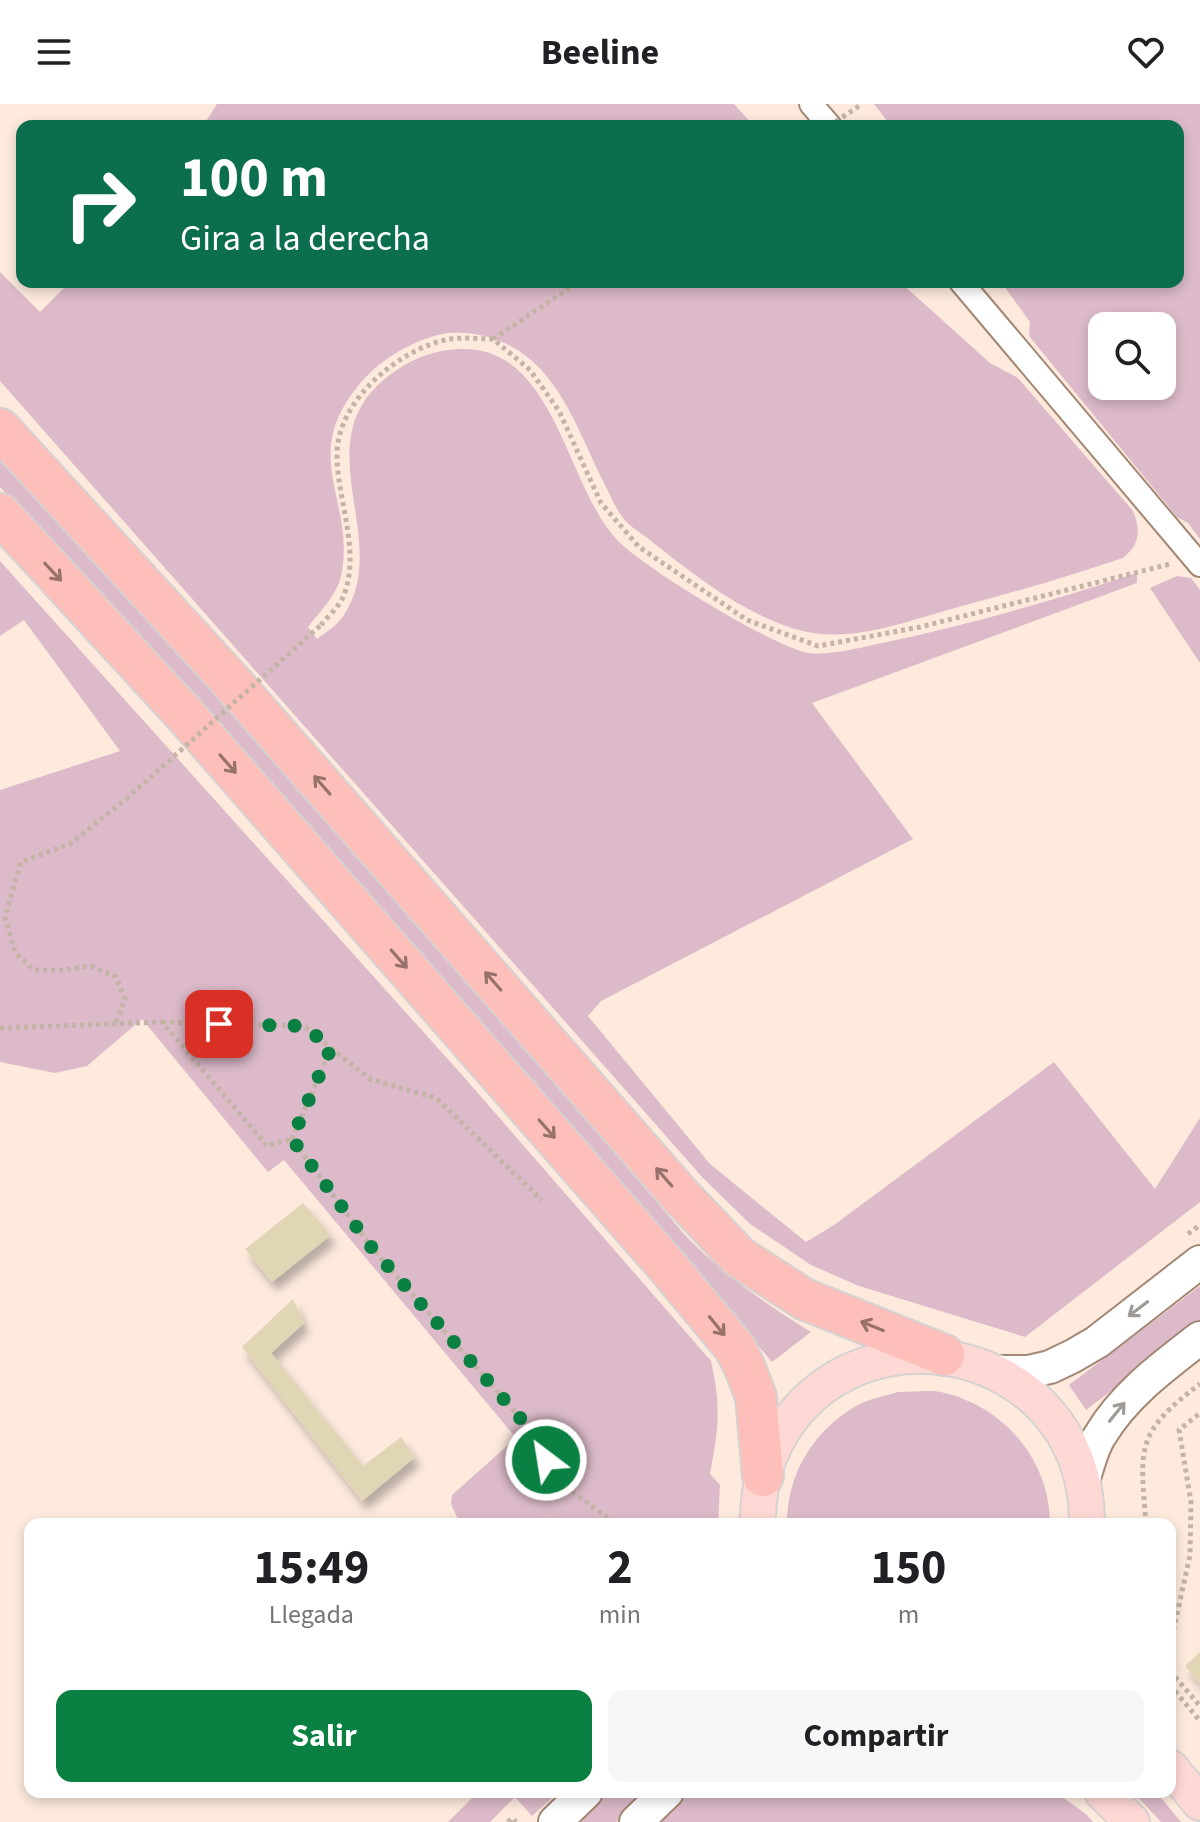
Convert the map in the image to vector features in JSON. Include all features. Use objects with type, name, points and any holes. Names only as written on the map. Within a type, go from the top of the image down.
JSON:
[{"type":"highway","points":[[0,429],[229,679],[670,1183],[739,1257],[804,1299],[944,1355]]},
{"type":"highway","points":[[0,514],[207,739],[657,1254],[735,1348],[756,1397],[763,1476]]},
{"type":"main road","points":[[997,1372],[1028,1372],[1050,1367],[1073,1356],[1097,1342],[1200,1262]]},
{"type":"main road","points":[[1083,1481],[1099,1436],[1116,1411],[1163,1366],[1200,1338]]},
{"type":"main road","points":[[758,1518],[763,1476],[781,1433],[811,1396],[851,1370],[896,1356],[944,1355],[971,1361],[997,1372],[1036,1399],[1065,1437],[1083,1481],[1086,1518]]},
{"type":"main road","points":[[1176,1774],[1200,1803]]},
{"type":"main road","points":[[555,1822],[580,1798]]},
{"type":"main road","points":[[636,1822],[661,1798]]},
{"type":"main road","points":[[1108,1798],[1132,1822]]},
{"type":"street","points":[[811,104],[825,120]]},
{"type":"street","points":[[966,288],[1197,562]]},
{"type":"path","points":[[839,120],[862,104]]},
{"type":"path","points":[[116,1022],[125,999],[116,977],[91,966],[34,970],[15,952],[5,917],[21,862],[70,844],[126,799],[321,625],[344,597],[350,556],[337,453],[346,422],[360,394],[387,368],[421,347],[451,339],[493,339],[570,288]]},
{"type":"path","points":[[493,339],[530,370],[559,411],[601,503],[639,547],[747,620],[818,646],[920,627],[1197,562]]},
{"type":"path","points":[[0,1028],[116,1022],[304,1026],[370,1079],[436,1098],[542,1200]]},
{"type":"path","points":[[162,1022],[267,1146],[292,1139]]},
{"type":"path","points":[[292,1139],[331,1048]]},
{"type":"path","points":[[292,1139],[372,1248],[521,1419],[558,1481],[608,1518]]},
{"type":"path","points":[[1145,1518],[1141,1465],[1149,1432],[1164,1413],[1200,1384]]},
{"type":"path","points":[[1176,1619],[1190,1555],[1191,1502],[1179,1430],[1200,1413]]},
{"type":"path","points":[[1176,1678],[1200,1706]]},
{"type":"path","points":[[1176,1692],[1200,1721]]},
{"type":"path","points":[[508,1822],[512,1818],[516,1822]]},
{"type":"shaded area","points":[[217,104],[734,104],[749,120],[207,120]]},
{"type":"shaded area","points":[[874,104],[1200,104],[1200,539],[1188,523],[1177,517],[1029,336],[1030,322],[1005,288],[1184,288],[1184,120],[886,120]]},
{"type":"shaded area","points":[[0,272],[40,312],[64,288],[907,288],[990,363],[1018,378],[1133,511],[1137,525],[1136,542],[1123,558],[876,630],[835,634],[795,629],[756,613],[719,592],[626,521],[561,396],[532,361],[492,338],[452,333],[416,343],[384,361],[358,386],[341,411],[333,435],[331,457],[344,545],[342,571],[333,594],[308,627],[317,639],[335,625],[344,615],[357,586],[360,555],[350,462],[352,432],[363,404],[386,378],[404,365],[432,353],[453,349],[495,355],[520,371],[556,425],[600,517],[618,541],[654,569],[711,605],[793,648],[810,653],[828,653],[887,642],[1013,611],[1137,573],[1137,583],[812,703],[913,839],[601,1001],[588,1016],[710,1164],[806,1242],[834,1225],[1054,1062],[1155,1189],[1200,1118],[1200,1202],[1025,1337],[859,1286],[811,1265],[750,1224],[703,1178],[0,381]]},
{"type":"shaded area","points":[[0,460],[262,745],[686,1236],[746,1288],[811,1332],[772,1362],[259,767],[0,487]]},
{"type":"shaded area","points":[[0,561],[463,1076],[711,1361],[718,1417],[710,1474],[720,1485],[718,1518],[457,1518],[451,1504],[452,1495],[516,1438],[284,1160],[268,1172],[142,1019],[87,1066],[55,1073],[0,1062],[0,790],[120,751],[24,620],[0,636]]},
{"type":"shaded area","points":[[1177,576],[1191,578],[1200,590],[1200,663],[1150,588]]},
{"type":"shaded area","points":[[1200,1286],[1200,1324],[1086,1410],[1069,1385]]},
{"type":"shaded area","points":[[898,1392],[941,1392],[985,1410],[1019,1439],[1032,1458],[1042,1478],[1049,1518],[787,1518],[797,1471],[815,1441],[841,1416],[871,1400]]},
{"type":"shaded area","points":[[472,1798],[514,1798],[490,1822],[448,1822]]},
{"type":"shaded area","points":[[516,1798],[552,1798],[532,1816]]},
{"type":"shaded area","points":[[604,1798],[641,1798],[616,1822],[578,1822]]},
{"type":"shaded area","points":[[685,1798],[1063,1798],[1093,1822],[659,1822]]},
{"type":"shaded area","points":[[1139,1798],[1161,1798],[1181,1822],[1161,1822]]},
{"type":"building","points":[[303,1203],[331,1235],[272,1282],[245,1249]]},
{"type":"building","points":[[293,1299],[304,1323],[271,1353],[363,1466],[401,1437],[415,1457],[362,1501],[242,1347]]},
{"type":"building","points":[[1200,1652],[1200,1684],[1185,1666]]},
{"type":"route","points":[[219,1024],[304,1026],[331,1048],[292,1139],[372,1248],[521,1419],[546,1460]]}]
